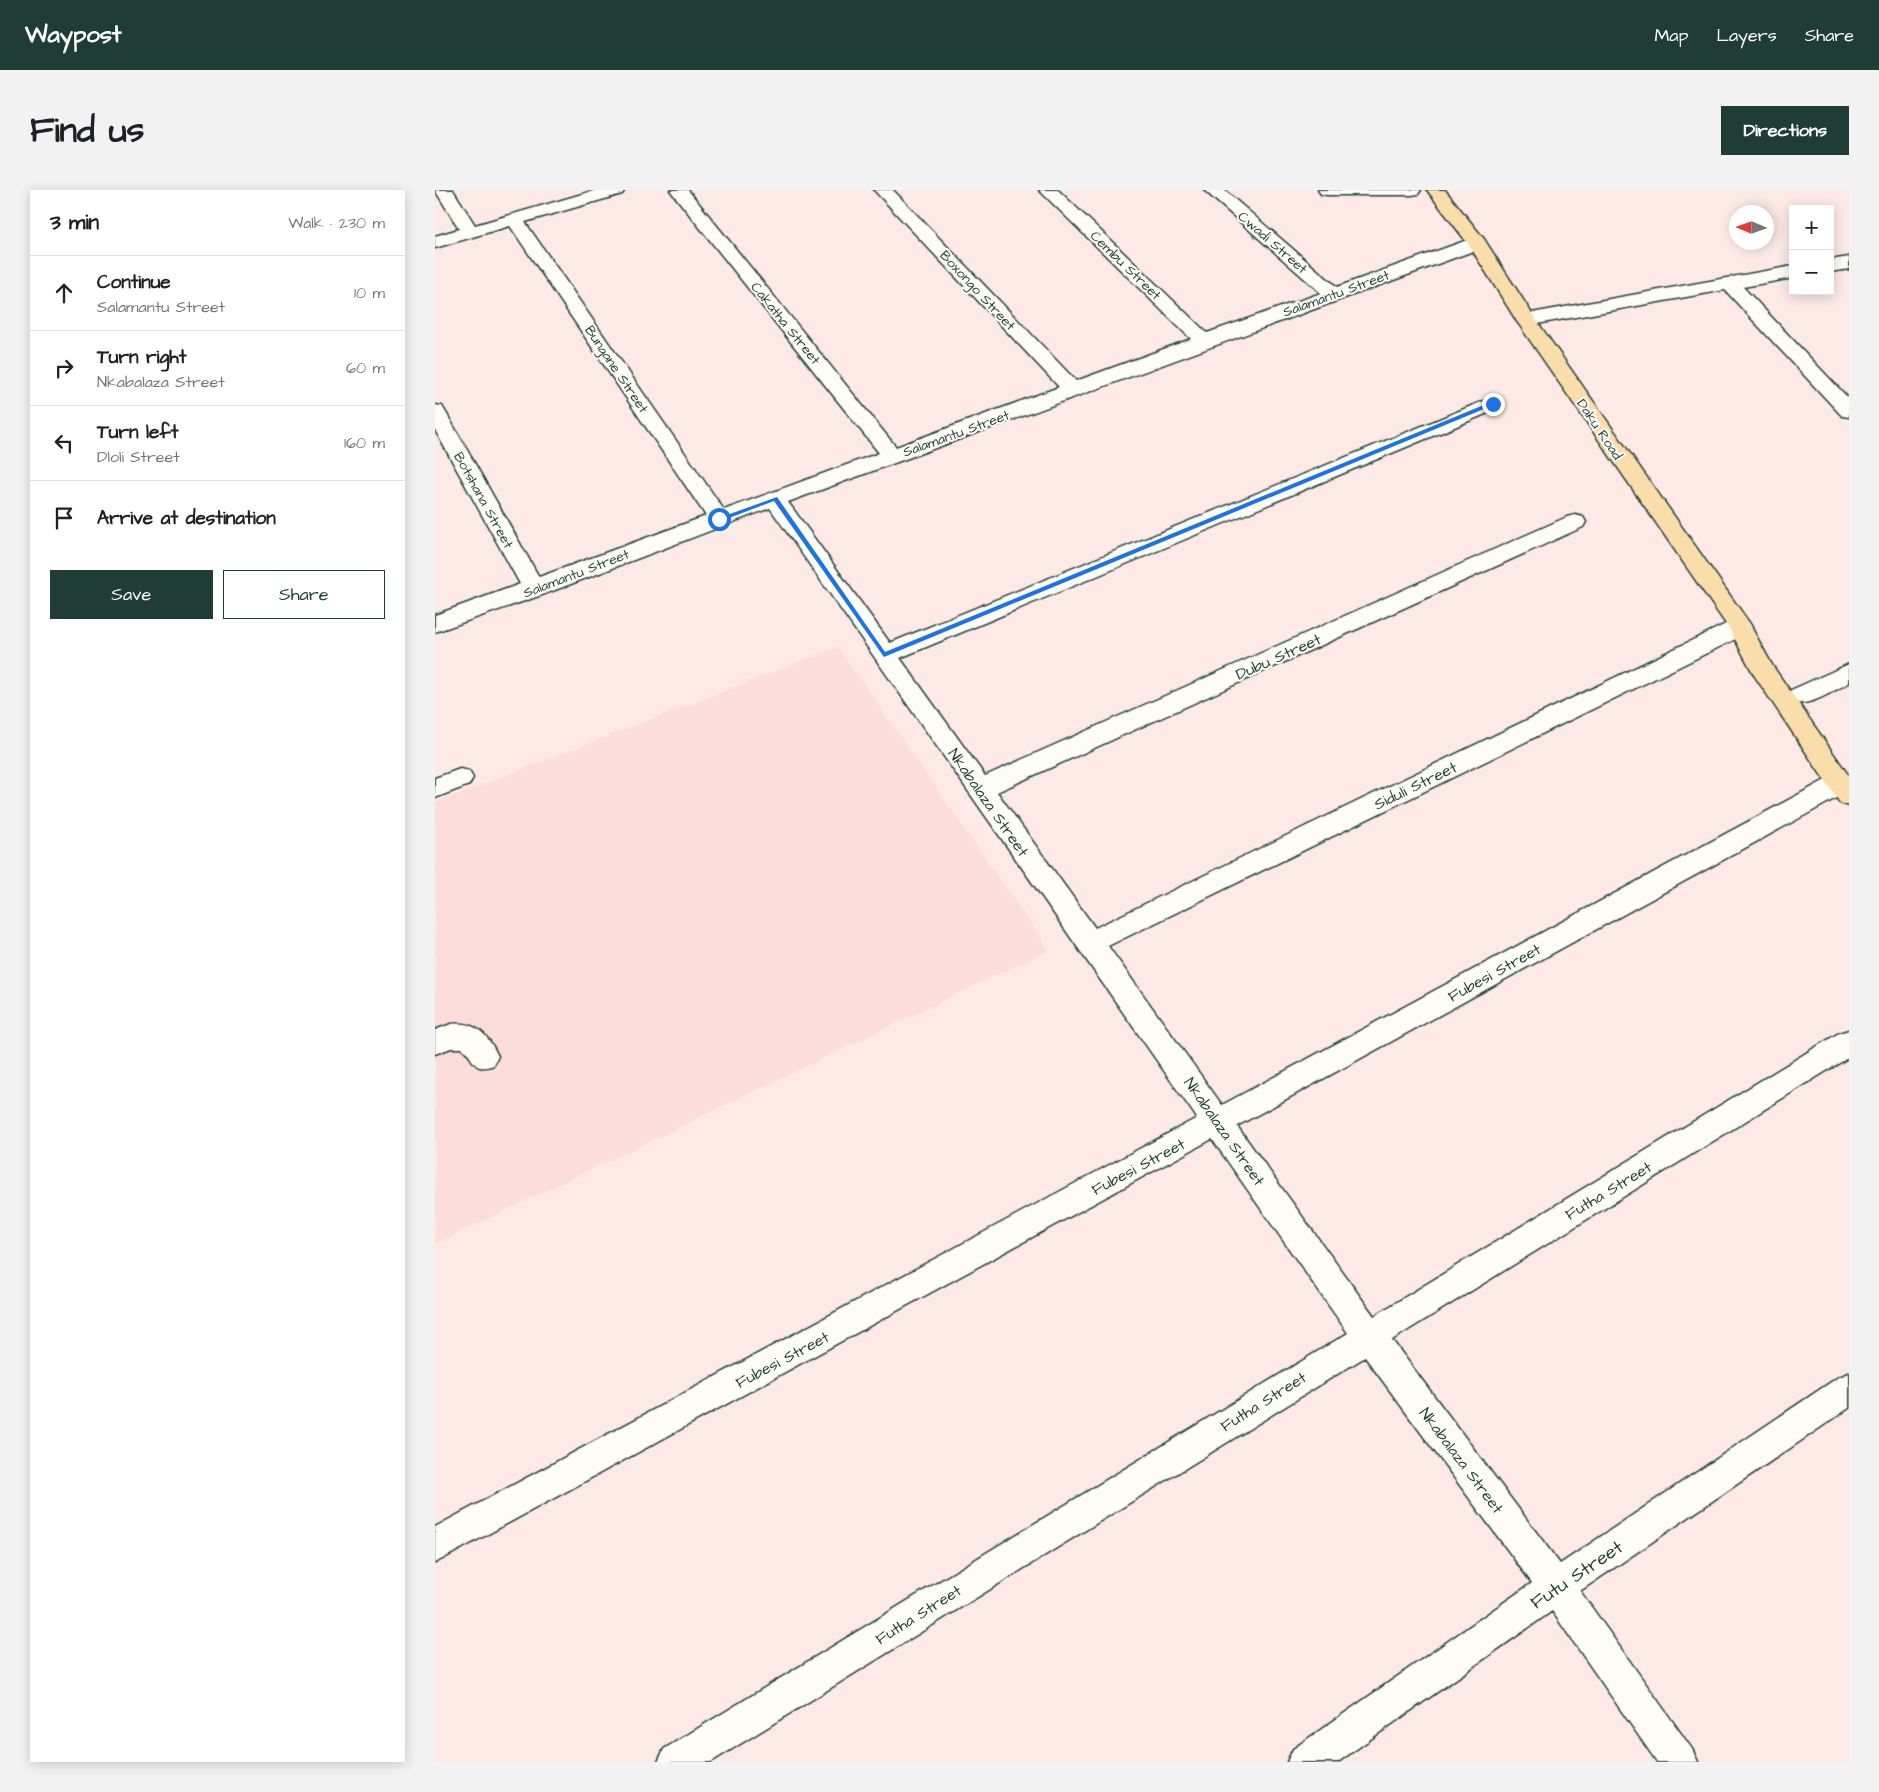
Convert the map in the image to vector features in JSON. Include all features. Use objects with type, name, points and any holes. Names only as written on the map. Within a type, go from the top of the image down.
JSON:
[{"type":"main road","name":"Daku Road","points":[[1436,190],[1477,242],[1526,320],[1741,628],[1762,669],[1846,782]]},
{"type":"main road","name":"Daku Road","points":[[1762,669],[1800,696],[1846,782]]},
{"type":"street","points":[[444,190],[470,232]]},
{"type":"street","points":[[435,242],[616,190]]},
{"type":"street","name":"Cakatha Street","points":[[679,190],[893,456]]},
{"type":"street","name":"Boxongo Street","points":[[883,190],[1073,390]]},
{"type":"street","name":"Cembu Street","points":[[1048,190],[1204,340]]},
{"type":"street","name":"Cwadi Street","points":[[1213,190],[1334,294]]},
{"type":"street","points":[[1327,190],[1412,190]]},
{"type":"street","name":"Bungane Street","points":[[515,220],[719,519]]},
{"type":"street","name":"Salamantu Street","points":[[435,624],[1073,390],[1204,340],[1477,242]]},
{"type":"street","points":[[1834,265],[1849,262]]},
{"type":"street","points":[[1526,320],[1789,273]]},
{"type":"street","points":[[1729,282],[1849,411]]},
{"type":"street","points":[[1825,385],[1849,381]]},
{"type":"street","points":[[884,655],[1493,404]]},
{"type":"street","name":"Botshana Street","points":[[435,411],[534,589]]},
{"type":"street","name":"Nkabalaza Street","points":[[775,499],[1089,944],[1219,1121],[1369,1336],[1556,1587],[1679,1762]]},
{"type":"street","name":"Dubu Street","points":[[980,789],[1575,522]]},
{"type":"street","name":"Siduli Street","points":[[1089,944],[1741,628]]},
{"type":"street","points":[[1800,696],[1849,673]]},
{"type":"street","points":[[435,788],[460,778]]},
{"type":"street","name":"Fubesi Street","points":[[435,1546],[1846,782]]},
{"type":"street","points":[[435,1042],[450,1037],[468,1036],[475,1039],[484,1056]]},
{"type":"street","name":"Futha Street","points":[[677,1762],[1849,1042]]},
{"type":"street","name":"Futu Street","points":[[1305,1762],[1556,1587],[1849,1389]]},
{"type":"shaded area","points":[[838,647],[1049,950],[435,1244],[435,803]]},
{"type":"route","points":[[719,519],[775,499],[884,655],[1493,404]]}]
